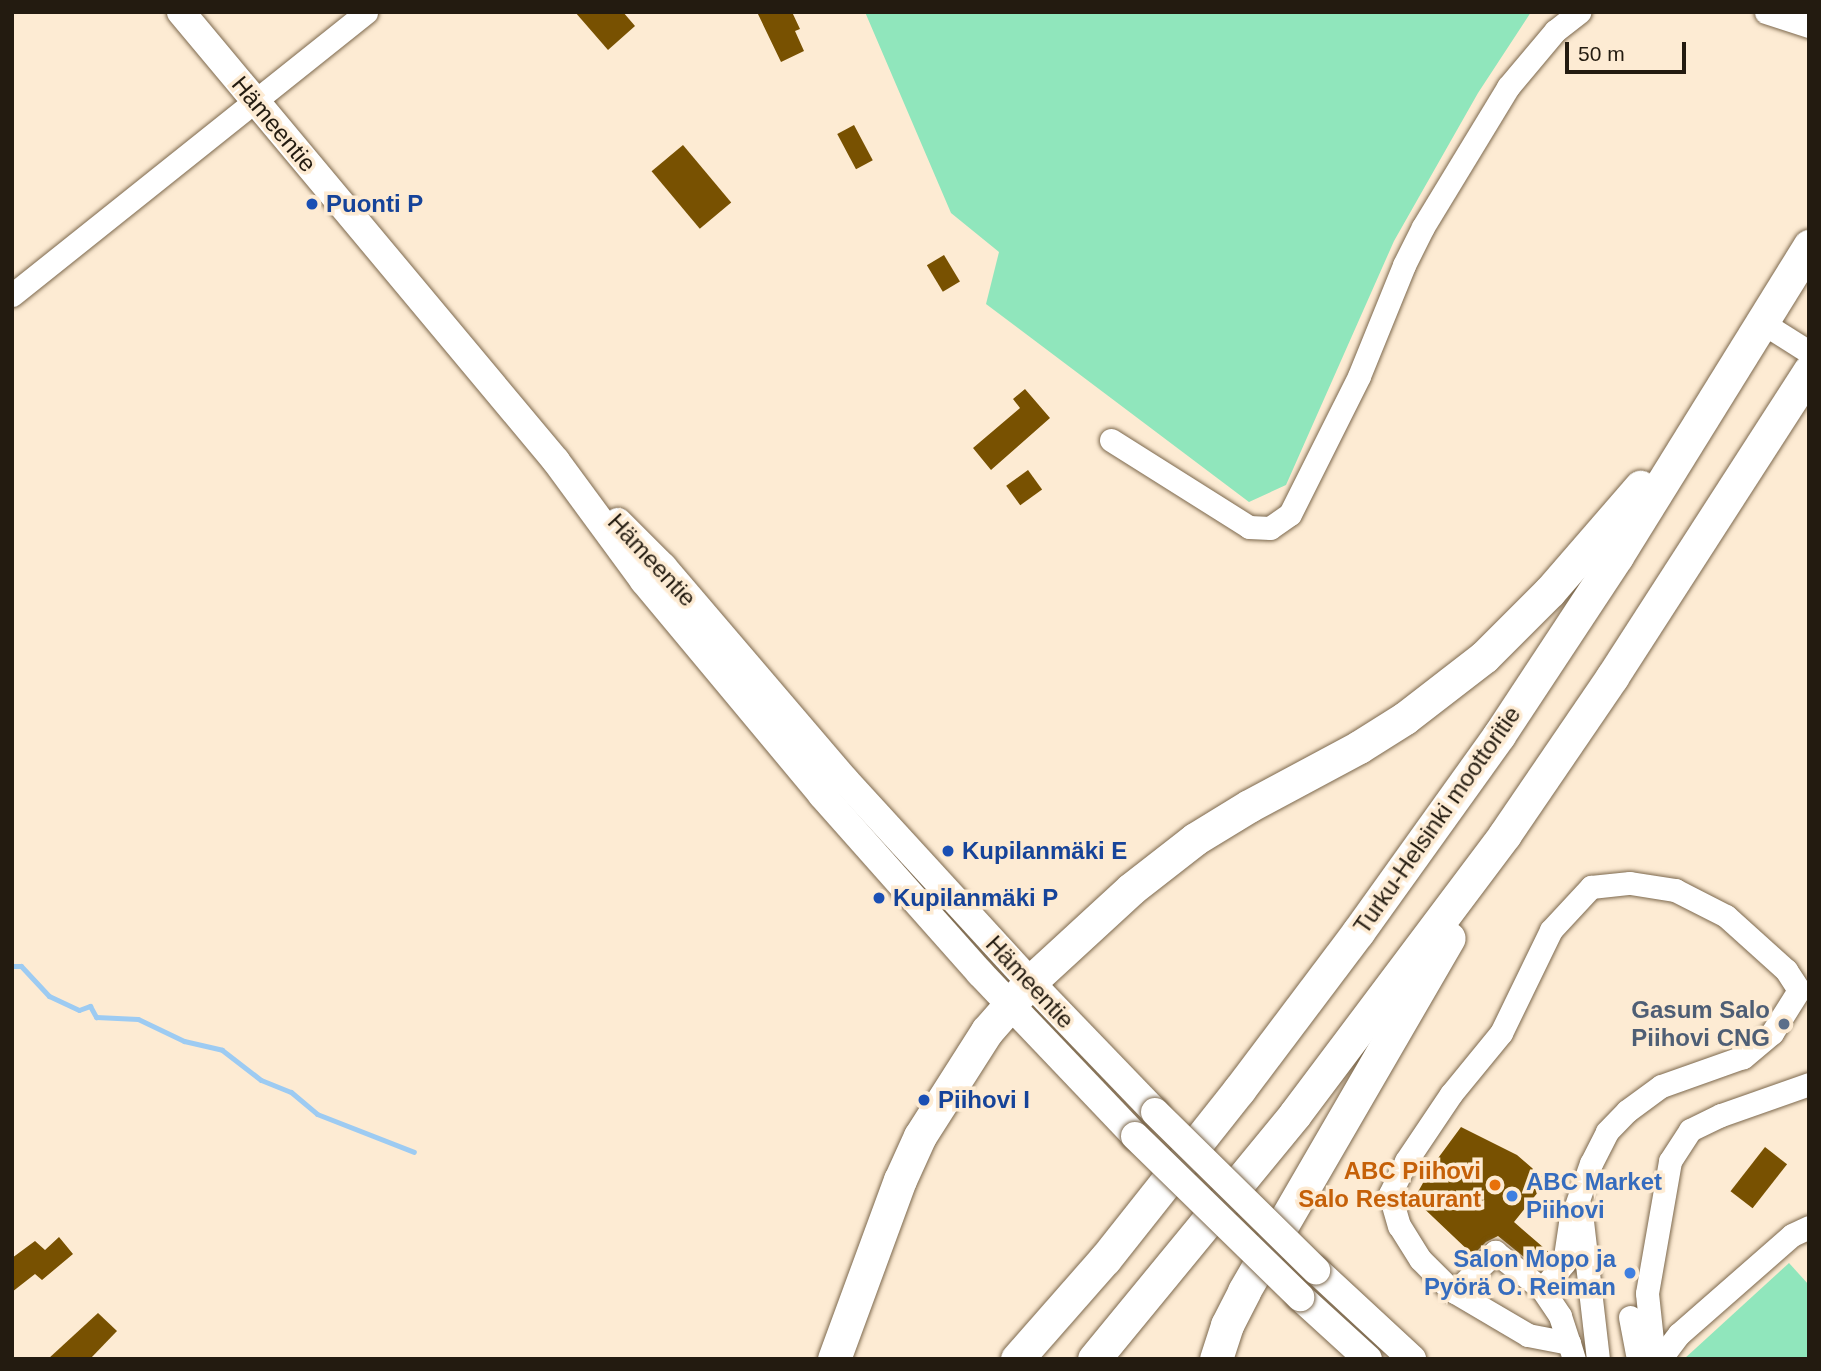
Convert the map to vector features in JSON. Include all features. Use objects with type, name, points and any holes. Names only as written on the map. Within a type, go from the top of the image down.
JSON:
[{"type":"highway","name":"Turku-Helsinki moottoritie","points":[[1017,1359],[1104,1259],[1239,1090],[1358,932],[1499,735],[1617,556],[1809,246]]},
{"type":"highway","points":[[1094,1359],[1295,1114],[1505,834],[1612,677],[1809,371]]},
{"type":"highway","points":[[834,1359],[900,1180],[920,1136],[957,1075],[1019,993],[1131,889],[1195,839],[1249,806],[1359,747],[1405,718],[1484,657],[1550,591],[1719,394]]},
{"type":"highway","points":[[1216,1359],[1227,1325],[1244,1291],[1413,1002],[1505,834]]},
{"type":"main road","name":"Hämeentie","points":[[181,12],[556,461],[663,568],[845,780],[1135,1136],[1300,1297],[1368,1359]]},
{"type":"main road","name":"Hämeentie","points":[[1019,993],[1155,1112],[1316,1270],[1412,1359]]},
{"type":"street","points":[[12,295],[366,12]]},
{"type":"street","points":[[1111,440],[1249,527],[1270,528],[1290,514],[1359,376],[1404,265],[1423,227],[1508,87],[1555,31],[1579,12]]},
{"type":"street","points":[[1766,12],[1809,26]]},
{"type":"street","points":[[1763,323],[1809,352]]},
{"type":"street","points":[[1542,1289],[1560,1272],[1568,1251],[1570,1223],[1591,1163],[1607,1132],[1652,1092],[1742,1057],[1772,1033],[1799,990],[1786,970],[1726,916],[1675,890],[1630,883],[1591,887],[1551,930],[1501,1033],[1451,1094],[1406,1161],[1390,1194],[1399,1226],[1420,1259],[1455,1292],[1528,1335],[1571,1351]]},
{"type":"street","points":[[1649,1358],[1647,1293],[1670,1161],[1690,1130],[1721,1115],[1809,1084]]},
{"type":"street","points":[[1785,1094],[1797,1099],[1809,1099]]},
{"type":"street","points":[[1581,1194],[1588,1291],[1598,1359]]},
{"type":"street","points":[[1649,1358],[1666,1351],[1679,1334],[1792,1235],[1809,1227]]},
{"type":"street","points":[[1455,1292],[1495,1252],[1542,1289],[1560,1316],[1571,1351]]},
{"type":"street","points":[[1560,1272],[1575,1275],[1588,1291]]},
{"type":"street","points":[[1630,1317],[1649,1358]]},
{"type":"green space","points":[[865,12],[1531,12],[1478,93],[1394,241],[1286,485],[1249,502],[986,304],[999,252],[951,213]]},
{"type":"green space","points":[[1789,1263],[1809,1285],[1809,1359],[1684,1359]]},
{"type":"building","points":[[575,12],[623,12],[635,26],[608,50]]},
{"type":"building","points":[[757,12],[792,12],[800,29],[795,31],[804,51],[781,62]]},
{"type":"building","points":[[854,125],[873,160],[856,169],[837,134]]},
{"type":"building","points":[[683,145],[731,202],[700,229],[652,171]]},
{"type":"building","points":[[944,255],[960,282],[943,292],[927,265]]},
{"type":"building","points":[[1025,389],[1050,418],[991,470],[973,448],[1020,408],[1013,399]]},
{"type":"building","points":[[1028,470],[1042,489],[1020,505],[1006,486]]},
{"type":"building","points":[[1461,1127],[1517,1155],[1547,1181],[1514,1222],[1551,1254],[1540,1270],[1498,1236],[1486,1242],[1473,1255],[1414,1199],[1433,1165]]},
{"type":"building","points":[[1765,1147],[1787,1164],[1753,1208],[1731,1191]]},
{"type":"building","points":[[59,1237],[73,1254],[42,1280],[35,1274],[12,1292],[12,1258],[35,1241],[45,1250]]},
{"type":"building","points":[[98,1313],[117,1331],[90,1359],[48,1359]]},
{"type":"waterway","points":[[12,966],[21,966],[49,996],[79,1010],[90,1006],[96,1017],[138,1019],[184,1041],[222,1050],[261,1080],[291,1092],[317,1114],[414,1152]]},
{"type":"place","name":"Puonti P","points":[[312,204]]},
{"type":"place","name":"Kupilanmäki E","points":[[948,851]]},
{"type":"place","name":"Kupilanmäki P","points":[[879,898]]},
{"type":"place","name":"Gasum Salo Piihovi CNG","points":[[1784,1024]]},
{"type":"place","name":"Piihovi I","points":[[924,1100]]},
{"type":"place","name":"ABC Piihovi Salo Restaurant","points":[[1495,1185]]},
{"type":"place","name":"ABC Market Piihovi","points":[[1512,1196]]},
{"type":"place","name":"Salon Mopo ja Pyörä O. Reiman","points":[[1630,1273]]}]
